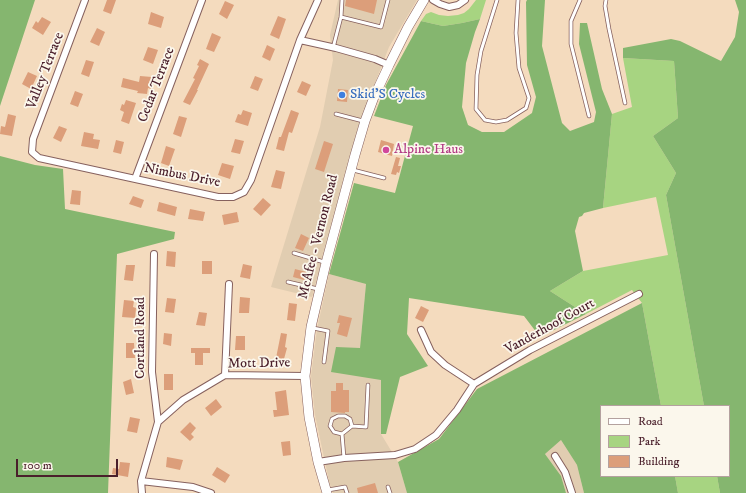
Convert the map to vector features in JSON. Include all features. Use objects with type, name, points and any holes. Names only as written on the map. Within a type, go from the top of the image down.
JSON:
[{"type":"main road","name":"McAfee - Vernon Road","points":[[327,492],[318,462],[309,417],[305,376],[311,327],[319,289],[365,121],[389,64],[424,0]]},
{"type":"street","name":"Valley Terrace","points":[[32,152],[33,139],[85,0]]},
{"type":"street","name":"Cedar Terrace","points":[[135,179],[202,0]]},
{"type":"street","name":"Nimbus Drive","points":[[32,152],[39,158],[218,197],[233,197],[244,192],[251,180],[300,40],[318,0]]},
{"type":"street","points":[[433,0],[449,7],[458,5],[465,0]]},
{"type":"street","points":[[300,40],[389,64]]},
{"type":"street","name":"Cortland Road","points":[[154,254],[152,372],[158,422]]},
{"type":"street","points":[[225,375],[229,284]]},
{"type":"street","name":"Vanderhoof Court","points":[[318,462],[344,458],[395,455],[415,449],[436,435],[457,410],[474,384],[530,350],[639,294]]},
{"type":"street","points":[[421,330],[431,352],[445,365],[474,384]]},
{"type":"street","name":"Mott Drive","points":[[158,422],[183,400],[225,375],[305,376]]},
{"type":"street","points":[[142,493],[141,481],[158,422]]},
{"type":"street","points":[[555,456],[565,472],[572,493]]},
{"type":"street","points":[[141,481],[192,487],[211,493]]},
{"type":"lane","points":[[333,48],[341,17],[342,0]]},
{"type":"lane","points":[[341,17],[381,27],[388,0]]},
{"type":"lane","points":[[496,0],[481,51],[477,75],[476,109],[485,120],[496,122],[507,120],[526,108],[528,98],[519,68],[516,33],[518,0]]},
{"type":"lane","points":[[580,0],[572,21],[571,44],[589,116]]},
{"type":"lane","points":[[606,0],[605,6],[609,29],[625,103]]},
{"type":"lane","points":[[336,114],[365,121]]},
{"type":"lane","points":[[351,169],[384,178]]},
{"type":"lane","points":[[294,253],[326,263]]},
{"type":"lane","points":[[288,282],[319,289]]},
{"type":"lane","points":[[311,327],[328,331],[324,362]]},
{"type":"lane","points":[[342,434],[352,426],[366,427],[368,385]]},
{"type":"lane","points":[[342,434],[334,432],[330,426],[332,419],[338,416],[345,416],[350,419],[352,426]]},
{"type":"lane","points":[[342,434],[344,458]]},
{"type":"lane","points":[[327,492],[345,487],[347,493]]},
{"type":"lane","points":[[388,487],[390,493]]},
{"type":"shaded area","points":[[338,0],[417,0],[389,47],[358,127],[312,297],[271,287],[320,127],[333,60],[330,35]]},
{"type":"shaded area","points":[[329,274],[366,284],[360,348],[381,380],[381,434],[398,462],[407,493],[333,493],[315,415],[311,376],[317,329]]},
{"type":"shaded area","points":[[561,440],[577,465],[584,493],[566,493],[561,476],[545,454]]},
{"type":"green space","points":[[0,0],[35,0],[0,106]]},
{"type":"green space","points":[[476,0],[486,0],[480,19],[443,26],[421,21],[426,14],[431,12],[448,16],[464,13]]},
{"type":"green space","points":[[527,0],[545,0],[542,46],[562,123],[570,131],[594,122],[596,112],[579,44],[580,23],[587,23],[602,89],[612,114],[603,208],[584,213],[579,217],[575,231],[583,271],[550,291],[586,314],[540,337],[524,316],[409,298],[407,334],[428,366],[400,377],[386,434],[381,434],[381,380],[331,372],[336,347],[360,348],[366,284],[329,274],[354,183],[395,193],[413,126],[374,116],[386,85],[421,21],[443,26],[480,19],[466,63],[462,107],[468,125],[482,132],[504,132],[532,113],[536,97],[527,65]]},
{"type":"green space","points":[[735,0],[746,0],[746,493],[720,493],[717,477],[730,477],[730,405],[704,405],[666,195],[676,173],[653,136],[678,118],[674,61],[623,58],[623,48],[671,39],[680,41],[721,61],[735,37],[739,12]]},
{"type":"green space","points":[[623,58],[674,61],[678,118],[653,136],[676,173],[666,195],[704,405],[661,405],[642,303],[632,290],[586,314],[550,291],[583,271],[668,255],[656,197],[603,208],[612,114],[632,107]]},
{"type":"green space","points":[[0,156],[35,165],[63,169],[65,209],[175,232],[174,239],[117,254],[108,493],[0,493]]},
{"type":"green space","points":[[642,303],[661,405],[600,405],[600,477],[675,477],[678,493],[584,493],[577,465],[561,440],[545,454],[561,476],[566,493],[407,493],[398,462],[439,439],[477,389]]},
{"type":"green space","points":[[675,477],[717,477],[720,493],[678,493]]},
{"type":"building","points":[[107,0],[116,0],[111,14],[103,11]]},
{"type":"building","points":[[346,0],[377,0],[374,14],[345,6]]},
{"type":"building","points":[[225,1],[234,5],[227,19],[219,14]]},
{"type":"building","points":[[151,12],[164,17],[161,28],[148,24]]},
{"type":"building","points":[[278,16],[286,19],[279,39],[270,35]]},
{"type":"building","points":[[42,17],[51,22],[43,35],[32,28],[36,21],[38,23]]},
{"type":"building","points":[[97,28],[105,32],[99,46],[90,42]]},
{"type":"building","points":[[212,33],[221,37],[214,52],[206,49]]},
{"type":"building","points":[[267,45],[275,49],[270,61],[262,57]]},
{"type":"building","points":[[148,47],[158,50],[153,64],[143,60]]},
{"type":"building","points":[[200,59],[209,64],[190,105],[183,102],[195,79],[193,78],[199,66],[197,65]]},
{"type":"building","points":[[86,60],[94,62],[89,77],[81,74]]},
{"type":"building","points":[[28,72],[37,76],[31,89],[22,84]]},
{"type":"building","points":[[140,76],[152,77],[151,89],[148,88],[147,94],[137,93],[138,91],[121,87],[123,78],[139,82]]},
{"type":"building","points":[[255,76],[263,79],[258,91],[250,88]]},
{"type":"building","points":[[302,81],[311,85],[306,96],[297,92]]},
{"type":"building","name":"Skid'S Cycles","points":[[338,89],[348,90],[347,102],[337,101]]},
{"type":"building","points":[[75,91],[83,94],[78,107],[70,104]]},
{"type":"building","points":[[126,100],[136,103],[129,124],[121,121],[124,112],[120,110],[122,104],[124,105]]},
{"type":"building","points":[[243,110],[252,113],[248,126],[235,122],[238,114],[241,115]]},
{"type":"building","points":[[291,110],[299,113],[292,133],[289,132],[284,151],[276,149],[279,137],[281,137]]},
{"type":"building","points":[[8,114],[16,116],[12,136],[0,134],[1,126],[5,127]]},
{"type":"building","points":[[179,116],[187,118],[181,137],[173,134]]},
{"type":"building","points":[[59,126],[67,129],[61,142],[53,138]]},
{"type":"building","points":[[84,132],[94,134],[93,139],[100,140],[98,149],[81,146]]},
{"type":"building","points":[[235,139],[244,141],[240,154],[231,152]]},
{"type":"building","points":[[116,140],[124,142],[121,154],[113,152]]},
{"type":"building","name":"Alpine Haus","points":[[381,140],[394,144],[392,156],[378,152]]},
{"type":"building","points":[[324,141],[333,144],[324,172],[315,169]]},
{"type":"building","points":[[166,146],[175,149],[169,166],[161,163]]},
{"type":"building","points":[[396,157],[400,158],[398,166],[401,166],[399,173],[397,172],[396,175],[391,174]]},
{"type":"building","points":[[222,163],[234,166],[230,179],[218,175]]},
{"type":"building","points":[[276,170],[285,172],[281,189],[271,187]]},
{"type":"building","points":[[72,190],[81,191],[80,205],[70,204]]},
{"type":"building","points":[[133,196],[144,200],[141,208],[129,204]]},
{"type":"building","points":[[263,198],[271,205],[261,216],[253,209]]},
{"type":"building","points":[[159,202],[177,207],[175,216],[157,211]]},
{"type":"building","points":[[190,209],[205,212],[203,221],[188,219]]},
{"type":"building","points":[[237,212],[239,222],[224,225],[222,215]]},
{"type":"building","points":[[301,234],[309,238],[303,251],[295,248]]},
{"type":"building","points":[[167,251],[176,252],[175,267],[166,266]]},
{"type":"building","points":[[202,261],[212,261],[212,274],[202,274]]},
{"type":"building","points":[[243,264],[252,266],[250,279],[240,277]]},
{"type":"building","points":[[126,265],[135,265],[133,281],[124,280]]},
{"type":"building","points":[[295,269],[310,273],[308,281],[293,277]]},
{"type":"building","points":[[240,297],[250,298],[249,313],[239,313]]},
{"type":"building","points":[[167,298],[176,299],[174,313],[165,312]]},
{"type":"building","points":[[124,300],[134,301],[133,307],[136,308],[135,318],[122,317]]},
{"type":"building","points":[[289,303],[297,304],[295,321],[287,320]]},
{"type":"building","points":[[421,306],[429,310],[423,322],[415,318]]},
{"type":"building","points":[[199,312],[207,313],[205,326],[196,325]]},
{"type":"building","points":[[339,315],[352,318],[347,337],[337,334],[340,323],[337,323]]},
{"type":"building","points":[[164,333],[172,334],[171,346],[163,344]]},
{"type":"building","points":[[281,333],[287,334],[285,347],[287,348],[284,359],[276,358]]},
{"type":"building","points":[[236,336],[245,336],[245,350],[235,350]]},
{"type":"building","points":[[126,343],[134,343],[135,358],[126,358]]},
{"type":"building","points":[[191,348],[210,348],[210,353],[203,353],[203,365],[195,365],[195,353],[191,353]]},
{"type":"building","points":[[164,374],[173,374],[173,390],[164,390]]},
{"type":"building","points":[[131,379],[134,393],[126,395],[123,382]]},
{"type":"building","points":[[336,383],[343,383],[343,390],[349,390],[349,412],[331,412],[331,391],[336,391]]},
{"type":"building","points":[[286,390],[289,415],[274,417],[273,410],[277,410],[275,392]]},
{"type":"building","points":[[216,399],[222,407],[211,416],[205,408]]},
{"type":"building","points":[[130,417],[140,419],[137,433],[127,431]]},
{"type":"building","points":[[190,422],[196,428],[191,434],[194,437],[190,441],[180,432]]},
{"type":"building","points":[[290,441],[291,455],[283,456],[281,442]]},
{"type":"building","points":[[167,457],[183,460],[180,470],[166,467]]},
{"type":"building","points":[[120,462],[130,463],[128,477],[112,474],[113,468],[119,469]]},
{"type":"building","points":[[217,467],[230,475],[225,483],[212,475]]},
{"type":"building","points":[[375,483],[378,493],[358,493],[357,488]]},
{"type":"place","name":"Skid'S Cycles","points":[[342,95]]},
{"type":"place","name":"Alpine Haus","points":[[386,150]]}]
